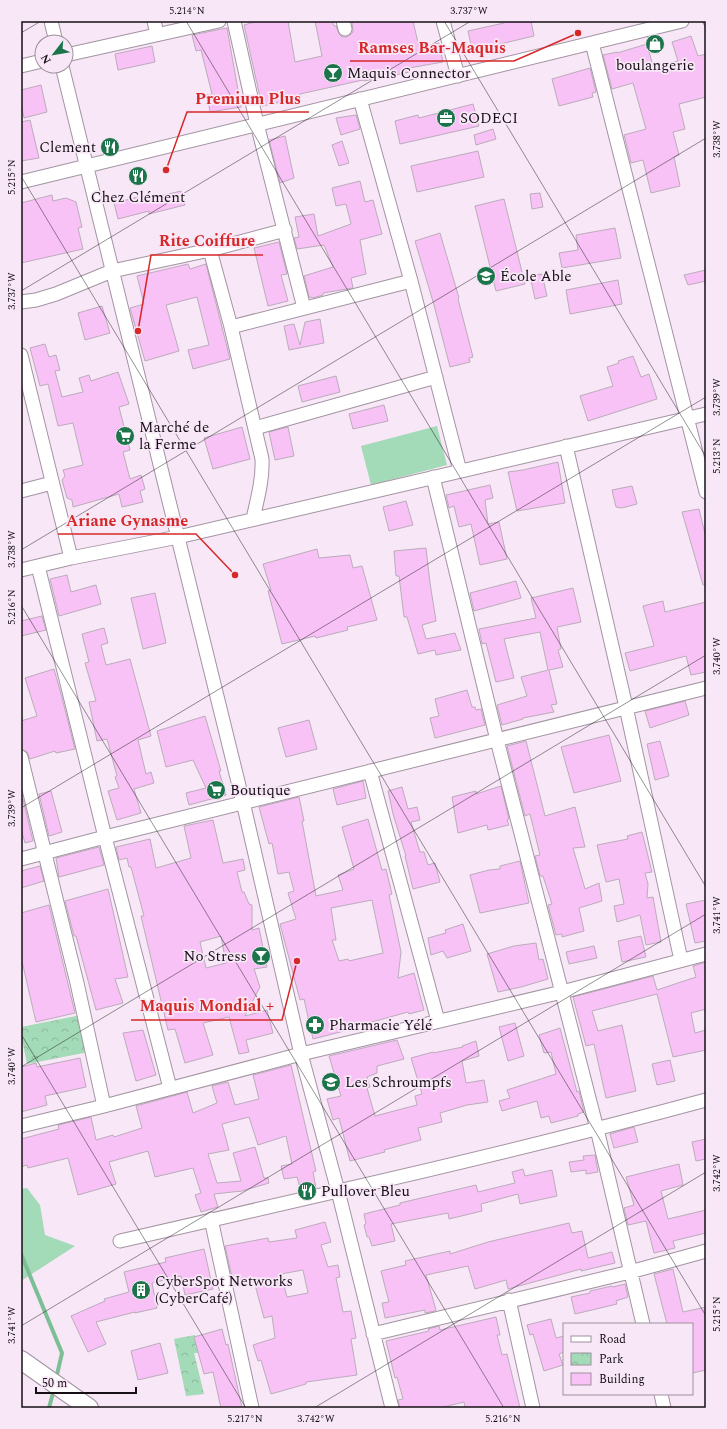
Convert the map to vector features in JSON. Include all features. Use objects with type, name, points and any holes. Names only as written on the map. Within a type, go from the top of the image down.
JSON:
[{"type":"main road","points":[[21,1360],[90,1408]]},
{"type":"street","points":[[51,21],[54,34]]},
{"type":"street","points":[[154,21],[157,34]]},
{"type":"street","points":[[74,53],[219,21]]},
{"type":"street","points":[[234,21],[257,124],[304,308]]},
{"type":"street","points":[[443,21],[458,76]]},
{"type":"street","points":[[21,182],[682,21]]},
{"type":"street","points":[[592,43],[706,492]]},
{"type":"street","points":[[21,66],[34,63]]},
{"type":"street","points":[[64,74],[243,802],[301,1054],[338,1191],[392,1408]]},
{"type":"street","points":[[360,99],[411,281],[460,471]]},
{"type":"street","points":[[21,302],[36,300],[56,294],[112,271],[210,250],[285,230]]},
{"type":"street","points":[[210,250],[231,327],[262,459],[263,470],[253,519]]},
{"type":"street","points":[[231,327],[411,281]]},
{"type":"street","points":[[21,355],[24,380],[52,483],[70,558]]},
{"type":"street","points":[[255,428],[436,377]]},
{"type":"street","points":[[21,570],[70,558],[178,537],[706,414]]},
{"type":"street","points":[[566,446],[626,707],[681,960]]},
{"type":"street","points":[[433,477],[497,740],[597,1129],[643,1323]]},
{"type":"street","points":[[21,491],[52,483]]},
{"type":"street","points":[[38,566],[105,837],[170,1088]]},
{"type":"street","points":[[21,859],[243,802],[706,688]]},
{"type":"street","points":[[21,757],[76,983],[104,1106]]},
{"type":"street","points":[[370,771],[438,1021]]},
{"type":"street","points":[[21,1126],[104,1106],[301,1054],[562,992],[706,954]]},
{"type":"street","points":[[120,1241],[597,1129],[706,1100]]},
{"type":"street","points":[[211,1219],[252,1408]]},
{"type":"street","points":[[373,1334],[630,1272],[706,1251]]},
{"type":"street","points":[[509,1300],[533,1408]]},
{"type":"street","points":[[661,1395],[664,1408]]},
{"type":"green space","points":[[437,426],[447,465],[371,485],[361,446]]},
{"type":"green space","points":[[81,1015],[89,1052],[27,1064],[21,1027]]},
{"type":"green space","points":[[27,1188],[40,1205],[45,1235],[75,1246],[21,1281],[21,1189]]},
{"type":"green space","points":[[195,1335],[198,1353],[194,1353],[204,1394],[186,1396],[174,1339]]},
{"type":"building","points":[[258,21],[288,21],[295,62],[322,56],[315,21],[332,21],[339,34],[342,37],[347,37],[353,32],[352,22],[413,21],[419,47],[439,43],[443,62],[409,68],[410,72],[363,80],[300,94],[301,98],[262,106],[244,25]]},
{"type":"building","points":[[503,21],[531,21],[534,36],[500,44],[501,47],[473,53],[468,31],[504,23]]},
{"type":"building","points":[[227,28],[241,107],[210,112],[207,95],[212,94],[201,50],[196,51],[192,35]]},
{"type":"building","points":[[691,36],[698,56],[706,54],[706,97],[679,104],[685,129],[673,132],[679,155],[674,157],[680,186],[651,193],[643,160],[631,163],[624,135],[646,129],[633,83],[612,89],[603,55],[617,53],[647,44],[653,66],[678,61],[672,42]]},
{"type":"building","points":[[152,46],[155,62],[118,70],[115,54]]},
{"type":"building","points":[[590,68],[596,92],[592,93],[593,97],[559,106],[552,79]]},
{"type":"building","points":[[41,85],[47,112],[24,118],[21,104],[21,90]]},
{"type":"building","points":[[473,104],[479,126],[400,144],[395,121],[418,115],[419,118]]},
{"type":"building","points":[[356,115],[360,129],[341,135],[336,118]]},
{"type":"building","points":[[30,120],[39,158],[21,161],[21,122]]},
{"type":"building","points":[[493,129],[496,139],[476,145],[474,135]]},
{"type":"building","points":[[285,136],[294,178],[280,183],[269,140]]},
{"type":"building","points":[[342,141],[349,163],[339,166],[332,145]]},
{"type":"building","points":[[478,151],[484,177],[417,192],[411,166]]},
{"type":"building","points":[[360,181],[365,202],[373,200],[382,234],[360,240],[366,274],[351,278],[353,288],[323,293],[323,295],[313,298],[309,297],[304,276],[333,267],[324,245],[297,249],[294,238],[299,237],[295,217],[314,214],[318,236],[351,224],[346,204],[336,206],[332,188]]},
{"type":"building","points":[[181,191],[185,205],[149,214],[149,211],[118,219],[114,203],[138,197],[139,201]]},
{"type":"building","points":[[540,193],[543,207],[532,209],[530,194]]},
{"type":"building","points":[[52,195],[53,201],[66,198],[76,202],[82,227],[78,228],[83,249],[21,263],[21,203]]},
{"type":"building","points":[[504,199],[525,284],[496,291],[475,206]]},
{"type":"building","points":[[615,228],[621,258],[562,268],[559,253],[578,250],[576,235]]},
{"type":"building","points":[[440,233],[459,298],[458,299],[473,357],[469,358],[470,362],[450,367],[415,241]]},
{"type":"building","points":[[279,242],[287,274],[281,275],[288,301],[268,306],[254,248]]},
{"type":"building","points":[[188,264],[190,269],[206,264],[230,359],[193,369],[188,350],[209,345],[197,297],[166,305],[179,351],[145,361],[130,308],[144,304],[137,276]]},
{"type":"building","points":[[706,270],[706,281],[688,285],[684,275]]},
{"type":"building","points":[[542,274],[547,296],[535,299],[530,276]]},
{"type":"building","points":[[618,280],[622,304],[570,314],[566,290]]},
{"type":"building","points":[[102,306],[110,333],[85,340],[78,313]]},
{"type":"building","points":[[320,319],[324,343],[289,350],[284,326],[294,324],[300,345],[305,322]]},
{"type":"building","points":[[45,344],[49,357],[56,355],[60,370],[55,371],[62,397],[83,392],[79,378],[89,375],[91,381],[118,372],[129,404],[119,407],[130,450],[123,452],[130,479],[141,475],[145,489],[140,491],[143,502],[122,507],[119,494],[73,507],[72,500],[67,498],[62,480],[65,476],[63,470],[83,465],[73,423],[58,426],[48,384],[40,386],[30,348]]},
{"type":"building","points":[[633,356],[641,377],[649,374],[657,399],[588,421],[580,396],[613,386],[607,367],[619,363],[618,361]]},
{"type":"building","points":[[336,376],[340,392],[302,402],[298,386]]},
{"type":"building","points":[[384,405],[388,421],[353,429],[349,414]]},
{"type":"building","points":[[242,427],[250,459],[213,469],[204,438]]},
{"type":"building","points":[[288,427],[294,456],[275,460],[269,432]]},
{"type":"building","points":[[558,462],[565,503],[517,511],[508,472]]},
{"type":"building","points":[[490,485],[493,498],[485,500],[488,524],[499,522],[507,559],[480,565],[471,524],[459,527],[454,506],[449,508],[446,495]]},
{"type":"building","points":[[632,486],[637,504],[622,508],[616,507],[612,490]]},
{"type":"building","points":[[406,501],[413,525],[389,531],[383,507]]},
{"type":"building","points":[[699,509],[706,538],[706,584],[703,585],[682,512]]},
{"type":"building","points":[[426,548],[436,621],[422,625],[426,639],[455,633],[461,650],[436,655],[435,650],[418,654],[407,617],[404,617],[399,576],[396,576],[394,551]]},
{"type":"building","points":[[317,549],[319,558],[350,555],[353,568],[362,566],[377,620],[347,627],[348,630],[282,644],[268,591],[271,590],[263,564]]},
{"type":"building","points":[[67,575],[71,592],[96,585],[101,604],[59,616],[50,579]]},
{"type":"building","points":[[516,581],[521,598],[474,611],[470,593]]},
{"type":"building","points":[[573,588],[581,622],[557,627],[561,649],[558,650],[563,667],[549,670],[557,704],[551,705],[554,712],[523,718],[502,725],[497,705],[527,696],[521,677],[548,670],[540,632],[504,639],[514,678],[496,682],[486,643],[482,644],[479,629],[536,618],[531,598]]},
{"type":"building","points":[[155,593],[166,643],[143,649],[131,598]]},
{"type":"building","points":[[663,601],[665,612],[706,602],[706,672],[691,675],[686,656],[630,671],[625,653],[654,646],[643,606]]},
{"type":"building","points":[[42,616],[46,630],[21,636],[21,621]]},
{"type":"building","points":[[104,628],[108,643],[101,645],[106,665],[130,659],[151,736],[138,740],[146,774],[151,772],[154,783],[134,789],[141,813],[117,820],[108,791],[119,788],[115,777],[117,776],[107,739],[97,741],[89,702],[96,701],[85,663],[89,662],[82,634]]},
{"type":"building","points":[[54,669],[75,749],[56,753],[55,751],[30,759],[27,752],[21,749],[21,721],[37,716],[25,678]]},
{"type":"building","points":[[467,690],[472,707],[475,707],[476,710],[481,709],[485,725],[435,738],[430,718],[439,716],[435,699]]},
{"type":"building","points":[[685,701],[689,715],[650,728],[645,711]]},
{"type":"building","points":[[205,716],[221,771],[219,771],[226,795],[189,805],[186,793],[206,788],[193,760],[166,767],[157,731]]},
{"type":"building","points":[[309,720],[317,749],[286,757],[278,728]]},
{"type":"building","points":[[609,735],[621,781],[574,793],[561,747]]},
{"type":"building","points":[[526,741],[545,816],[575,807],[585,847],[573,848],[585,889],[599,883],[602,901],[579,908],[584,931],[562,937],[562,934],[556,935],[548,905],[552,904],[543,876],[540,876],[535,856],[540,855],[530,814],[525,816],[507,746]]},
{"type":"building","points":[[660,741],[669,776],[655,780],[647,744]]},
{"type":"building","points":[[363,781],[366,798],[337,805],[333,789]]},
{"type":"building","points":[[501,786],[509,819],[507,820],[509,825],[488,830],[487,825],[458,833],[452,797],[476,791],[476,794]]},
{"type":"building","points":[[402,787],[408,809],[417,807],[420,820],[411,822],[420,852],[424,852],[428,865],[435,863],[440,882],[413,889],[406,856],[393,814],[388,791]]},
{"type":"building","points":[[51,791],[62,832],[49,836],[39,794]]},
{"type":"building","points":[[299,797],[316,896],[343,890],[338,875],[354,869],[342,827],[368,819],[382,870],[386,869],[392,894],[389,895],[401,952],[398,978],[414,973],[424,1010],[409,1014],[408,1012],[313,1039],[304,999],[300,1000],[280,924],[296,919],[288,893],[294,891],[289,872],[278,874],[272,843],[269,844],[259,807]],"holes":[[[372,900],[383,953],[349,961],[348,959],[339,961],[332,940],[336,940],[331,908]]]},
{"type":"building","points":[[21,799],[23,799],[33,841],[25,843],[21,829]]},
{"type":"building","points":[[213,820],[223,863],[243,859],[245,870],[237,872],[242,892],[244,892],[249,904],[252,905],[252,930],[259,928],[267,967],[254,969],[260,987],[245,1016],[267,1010],[273,1033],[246,1040],[249,1052],[239,1054],[229,1017],[203,1023],[213,1055],[185,1063],[175,1029],[168,1030],[141,916],[144,916],[131,867],[129,867],[127,858],[119,860],[116,847],[150,839],[156,868],[191,858],[184,826]],"holes":[[[221,936],[226,963],[206,968],[200,942]]]},
{"type":"building","points":[[642,832],[652,872],[645,873],[648,884],[647,898],[653,897],[661,942],[646,945],[640,915],[617,922],[614,906],[624,904],[619,879],[606,882],[597,845],[628,839],[627,836]]},
{"type":"building","points":[[99,847],[104,865],[59,877],[56,858]]},
{"type":"building","points":[[520,861],[529,903],[480,913],[470,875],[500,869],[500,866]]},
{"type":"building","points":[[40,866],[44,881],[21,888],[21,871]]},
{"type":"building","points":[[108,889],[128,977],[115,979],[123,1003],[96,1010],[65,901]]},
{"type":"building","points":[[706,900],[706,941],[695,943],[686,904]]},
{"type":"building","points":[[49,905],[75,1013],[36,1022],[21,957],[21,913]]},
{"type":"building","points":[[463,924],[471,951],[447,958],[443,951],[431,955],[428,938],[446,933],[445,930]]},
{"type":"building","points":[[641,936],[646,957],[622,962],[618,941]]},
{"type":"building","points":[[536,943],[539,960],[543,959],[548,979],[498,992],[487,954],[514,946]]},
{"type":"building","points":[[594,946],[597,958],[569,964],[566,952]]},
{"type":"building","points":[[706,962],[706,1009],[691,1013],[695,1033],[706,1030],[706,1050],[673,1057],[657,994],[592,1011],[598,1031],[622,1025],[636,1091],[606,1098],[594,1044],[586,1046],[573,997],[653,976],[657,990],[696,977],[693,966]]},
{"type":"building","points":[[515,1023],[524,1056],[508,1061],[499,1027]]},
{"type":"building","points":[[560,1028],[577,1092],[579,1091],[584,1112],[578,1114],[578,1116],[551,1123],[549,1116],[541,1118],[537,1101],[502,1111],[499,1101],[510,1098],[507,1090],[556,1074],[551,1052],[544,1053],[539,1035]]},
{"type":"building","points":[[143,1030],[156,1075],[136,1081],[123,1033]]},
{"type":"building","points":[[397,1040],[404,1059],[377,1066],[377,1073],[367,1077],[370,1087],[367,1088],[375,1116],[417,1105],[415,1096],[422,1094],[411,1058],[433,1052],[463,1047],[462,1046],[476,1041],[479,1056],[462,1061],[466,1083],[484,1080],[488,1102],[467,1105],[440,1113],[442,1122],[418,1128],[421,1140],[384,1150],[385,1152],[350,1161],[339,1118],[333,1120],[327,1099],[341,1096],[329,1056]]},
{"type":"building","points":[[80,1058],[86,1087],[45,1096],[47,1105],[21,1112],[21,1067],[36,1063],[37,1067]]},
{"type":"building","points":[[670,1060],[675,1081],[657,1085],[652,1064]]},
{"type":"building","points":[[291,1065],[316,1171],[313,1172],[316,1188],[301,1191],[297,1177],[284,1179],[281,1166],[292,1164],[286,1136],[258,1145],[249,1117],[222,1124],[229,1150],[208,1154],[217,1183],[241,1181],[233,1153],[255,1147],[264,1178],[268,1178],[269,1183],[242,1191],[214,1194],[218,1207],[201,1212],[195,1195],[201,1193],[193,1168],[155,1177],[148,1151],[109,1162],[116,1184],[78,1195],[68,1158],[28,1168],[27,1165],[21,1167],[21,1139],[59,1129],[58,1125],[91,1117],[96,1140],[113,1135],[114,1137],[142,1128],[136,1106],[187,1092],[193,1113],[217,1103],[212,1086],[228,1082],[235,1105],[259,1099],[253,1075]]},
{"type":"building","points":[[634,1127],[638,1142],[614,1148],[610,1134]]},
{"type":"building","points":[[706,1139],[706,1159],[696,1161],[692,1142]]},
{"type":"building","points":[[595,1155],[598,1172],[586,1174],[586,1170],[571,1172],[569,1162],[584,1160],[583,1156]]},
{"type":"building","points":[[679,1164],[683,1185],[661,1191],[668,1219],[706,1210],[706,1233],[673,1241],[675,1248],[654,1253],[646,1221],[628,1225],[624,1208],[634,1205],[626,1177]]},
{"type":"building","points":[[523,1169],[525,1176],[552,1170],[557,1196],[520,1204],[518,1194],[481,1204],[482,1211],[449,1219],[448,1213],[391,1224],[395,1241],[372,1246],[369,1237],[367,1237],[364,1225],[366,1224],[364,1214],[400,1205],[400,1203],[476,1185],[478,1192],[515,1183],[512,1172]]},
{"type":"building","points":[[325,1222],[331,1242],[321,1245],[328,1267],[338,1265],[340,1277],[336,1278],[343,1312],[351,1311],[356,1338],[351,1339],[357,1375],[306,1382],[306,1384],[271,1394],[261,1360],[258,1361],[253,1345],[275,1338],[272,1316],[264,1318],[254,1281],[234,1286],[225,1246],[268,1238],[269,1242],[297,1238],[295,1230]],"holes":[[[303,1270],[308,1293],[287,1297],[281,1274]]]},
{"type":"building","points":[[569,1223],[572,1233],[582,1231],[588,1258],[612,1252],[615,1263],[581,1271],[581,1269],[508,1289],[506,1280],[475,1289],[468,1266],[426,1275],[436,1310],[425,1313],[425,1310],[385,1318],[382,1303],[389,1302],[381,1271],[406,1265],[405,1261],[450,1251],[450,1254],[488,1242]]},
{"type":"building","points":[[204,1249],[213,1289],[185,1295],[181,1276],[152,1283],[157,1308],[96,1322],[106,1344],[88,1352],[71,1316],[105,1301],[104,1299],[129,1292],[124,1272],[166,1262],[165,1258]]},
{"type":"building","points":[[673,1269],[683,1312],[706,1307],[706,1370],[693,1373],[693,1323],[667,1323],[654,1274]]},
{"type":"building","points":[[625,1284],[628,1297],[616,1301],[617,1304],[575,1314],[571,1297],[590,1293],[590,1291]]},
{"type":"building","points":[[496,1317],[500,1335],[497,1335],[502,1355],[507,1354],[520,1408],[465,1408],[464,1402],[439,1408],[400,1408],[398,1400],[403,1399],[397,1377],[395,1378],[386,1341],[429,1331],[428,1329],[439,1326],[440,1330]]},
{"type":"building","points":[[551,1319],[556,1338],[563,1336],[563,1352],[559,1354],[563,1365],[544,1371],[533,1334],[530,1335],[527,1325]]},
{"type":"building","points":[[222,1329],[226,1345],[228,1344],[242,1408],[221,1408],[213,1372],[204,1374],[194,1337]]},
{"type":"building","points":[[160,1343],[168,1373],[138,1380],[131,1351]]},
{"type":"waterway","points":[[21,1254],[62,1353],[56,1379]]},
{"type":"waterway","points":[[49,1408],[54,1389]]},
{"type":"place","name":"Ramses Bar-Maquis","points":[[578,33]]},
{"type":"place","name":"boulangerie","points":[[655,44]]},
{"type":"place","name":"Maquis Connector","points":[[333,73]]},
{"type":"place","name":"SODECI","points":[[446,118]]},
{"type":"place","name":"Clement","points":[[110,147]]},
{"type":"place","name":"Premium Plus","points":[[166,170]]},
{"type":"place","name":"Chez Clément","points":[[138,176]]},
{"type":"place","name":"École Able","points":[[486,276]]},
{"type":"place","name":"Rite Coiffure","points":[[138,331]]},
{"type":"place","name":"Marché de la Ferme","points":[[125,436]]},
{"type":"place","name":"Ariane Gynasme","points":[[235,575]]},
{"type":"place","name":"Boutique","points":[[216,790]]},
{"type":"place","name":"No Stress","points":[[261,956]]},
{"type":"place","name":"Maquis Mondial +","points":[[297,961]]},
{"type":"place","name":"Pharmacie Yélé","points":[[315,1025]]},
{"type":"place","name":"Les Schroumpfs","points":[[331,1082]]},
{"type":"place","name":"Pullover Bleu","points":[[307,1191]]},
{"type":"place","name":"CyberSpot Networks (CyberCafé)","points":[[141,1290]]}]
